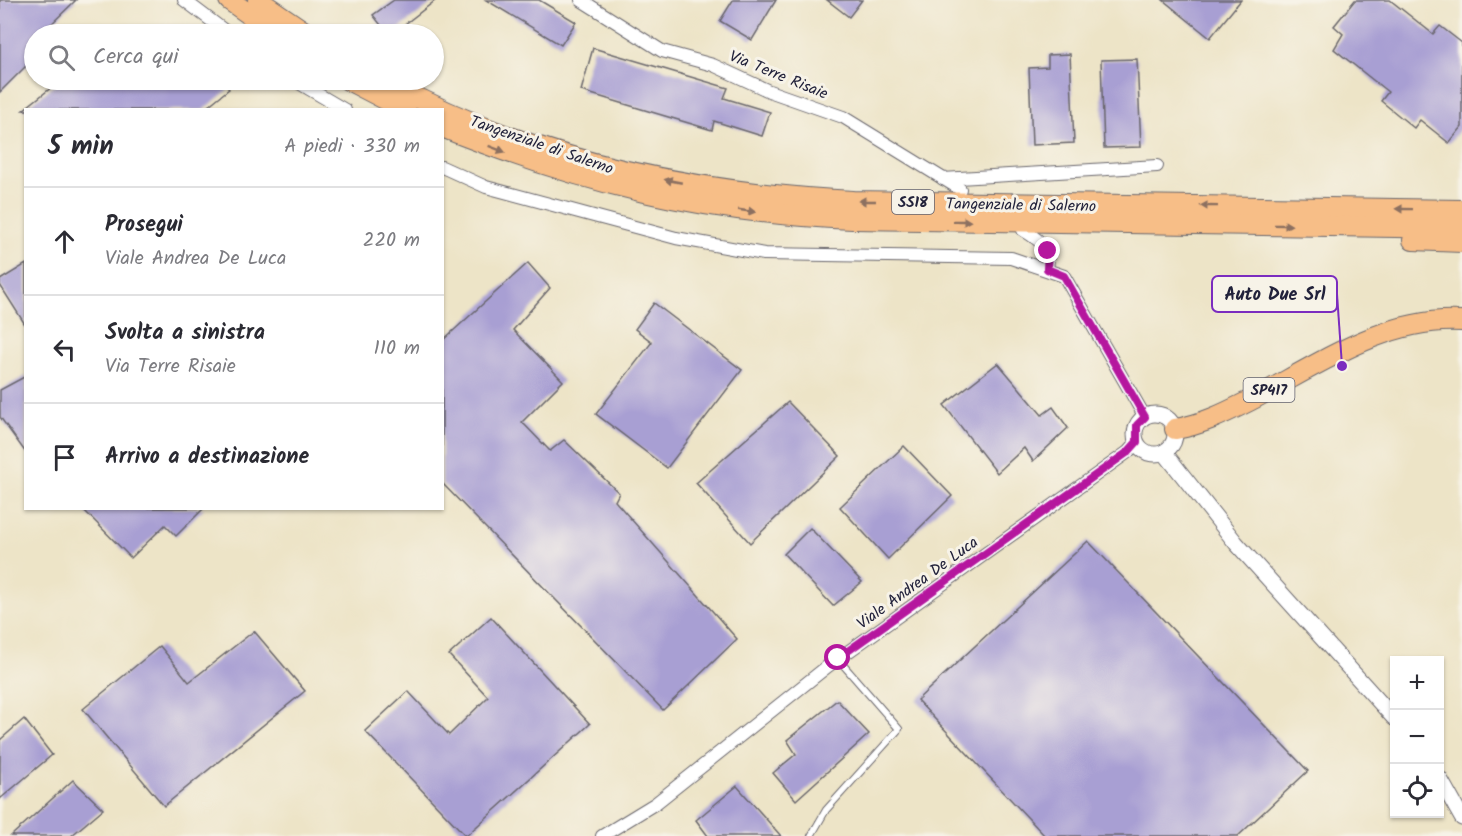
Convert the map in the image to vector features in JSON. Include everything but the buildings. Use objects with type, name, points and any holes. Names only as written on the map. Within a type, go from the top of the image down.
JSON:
[{"type":"highway","points":[[229,0],[263,24]]},
{"type":"highway","points":[[258,0],[293,24]]},
{"type":"highway","points":[[367,90],[401,108]]},
{"type":"highway","name":"Tangenziale di Salerno","points":[[405,90],[443,108]]},
{"type":"highway","name":"Tangenziale di Salerno","points":[[444,108],[473,122],[553,151],[638,174],[763,196],[853,201],[1462,210]]},
{"type":"highway","name":"Tangenziale di Salerno","points":[[444,128],[522,159],[613,186],[694,203],[761,213],[852,219],[1462,228]]},
{"type":"highway","points":[[1313,225],[1334,234],[1462,242]]},
{"type":"highway","name":"SP417","points":[[1175,429],[1220,416],[1377,335],[1427,322],[1462,321]]},
{"type":"street","points":[[184,0],[216,24]]},
{"type":"street","name":"Via Terre Risaie","points":[[581,0],[662,51],[713,65],[769,91],[843,117],[960,189]]},
{"type":"street","points":[[311,90],[342,108]]},
{"type":"street","points":[[943,179],[1157,166]]},
{"type":"street","points":[[444,168],[486,187],[590,215],[676,238],[764,254],[1011,258],[1047,269],[1064,276],[1145,417]]},
{"type":"street","points":[[1023,230],[1042,242],[1048,251],[1047,269]]},
{"type":"street","points":[[1164,452],[1173,442],[1175,429],[1163,415],[1145,417],[1137,425],[1137,442],[1146,451],[1164,452],[1236,543],[1390,712]]},
{"type":"street","name":"Viale Andrea De Luca","points":[[602,836],[656,803],[838,658],[1128,452],[1137,442]]},
{"type":"street","points":[[1444,786],[1462,818]]},
{"type":"lane","points":[[811,836],[826,810],[898,729],[838,658]]},
{"type":"place","name":"Auto Due Srl","points":[[1342,366]]},
{"type":"route","points":[[838,658],[1128,452],[1137,442],[1137,425],[1145,417],[1064,276],[1047,269],[1048,251]]}]
